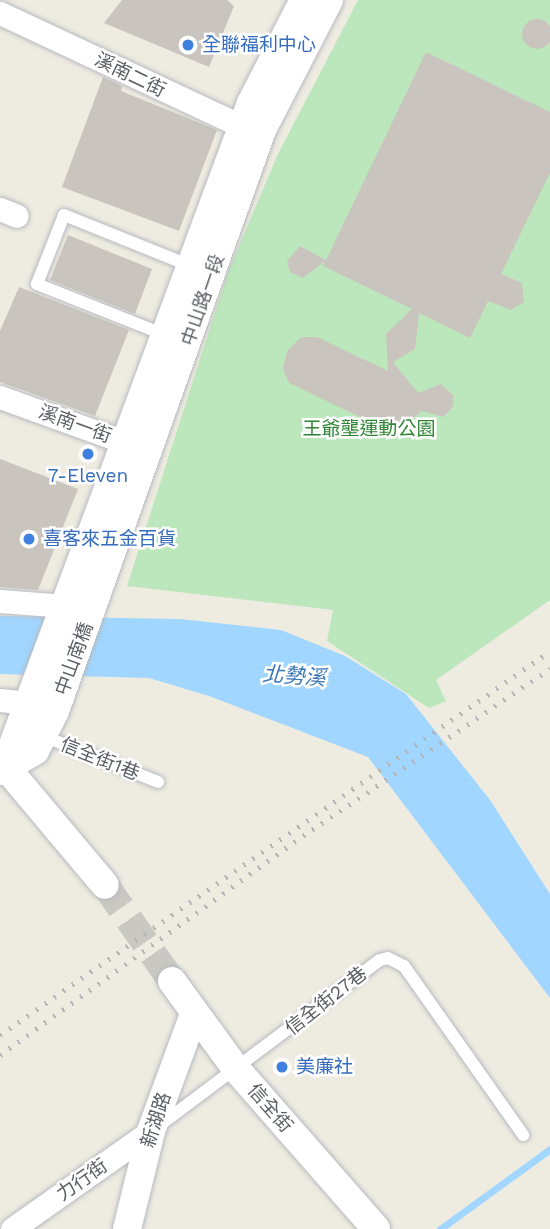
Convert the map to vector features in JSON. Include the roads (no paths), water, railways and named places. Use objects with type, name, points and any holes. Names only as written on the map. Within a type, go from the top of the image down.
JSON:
[{"type":"street","name":"中山路一段","points":[[79,607],[251,132],[256,92],[304,0]]},
{"type":"street","name":"中山路一段","points":[[138,447],[165,335],[191,266],[251,132],[329,0]]},
{"type":"street","name":"溪南二街","points":[[0,13],[251,132]]},
{"type":"street","name":"溪南一街","points":[[0,397],[138,447]]},
{"type":"street","points":[[0,601],[79,607]]},
{"type":"street","name":"中山南橋","points":[[42,707],[79,607]]},
{"type":"street","points":[[0,701],[42,707]]},
{"type":"street","points":[[3,769],[35,751],[43,736],[42,707]]},
{"type":"street","points":[[3,769],[42,707]]},
{"type":"street","points":[[3,769],[105,885]]},
{"type":"street","name":"信全街","points":[[172,981],[237,1070],[376,1229]]},
{"type":"street","name":"新湖路","points":[[127,1229],[151,1131],[194,1014]]},
{"type":"street","name":"力行街","points":[[12,1229],[151,1131]]},
{"type":"lane","points":[[165,335],[37,284],[64,215],[191,266]]},
{"type":"lane","name":"信全街1巷","points":[[43,736],[158,782]]},
{"type":"lane","name":"信全街27巷","points":[[151,1131],[237,1070],[380,960],[388,958],[404,966],[523,1135]]},
{"type":"water","name":"北勢溪","points":[[0,616],[180,619],[281,630],[345,656],[406,694],[490,800],[550,894],[550,998],[368,757],[209,696],[149,678],[0,674]]},
{"type":"waterway","points":[[440,1229],[550,1149]]},
{"type":"tunnel","points":[[105,885],[172,981]]},
{"type":"railway","points":[[0,1035],[550,651]]},
{"type":"railway","points":[[0,1055],[294,842],[550,669]]},
{"type":"place","name":"全聯福利中心","points":[[188,45]]},
{"type":"place","name":"7-Eleven","points":[[88,454]]},
{"type":"place","name":"喜客來五金百貨","points":[[29,539]]},
{"type":"place","name":"美廉社","points":[[282,1067]]},
{"type":"park label","name":"王爺壟運動公園","points":[[369,429]]}]
